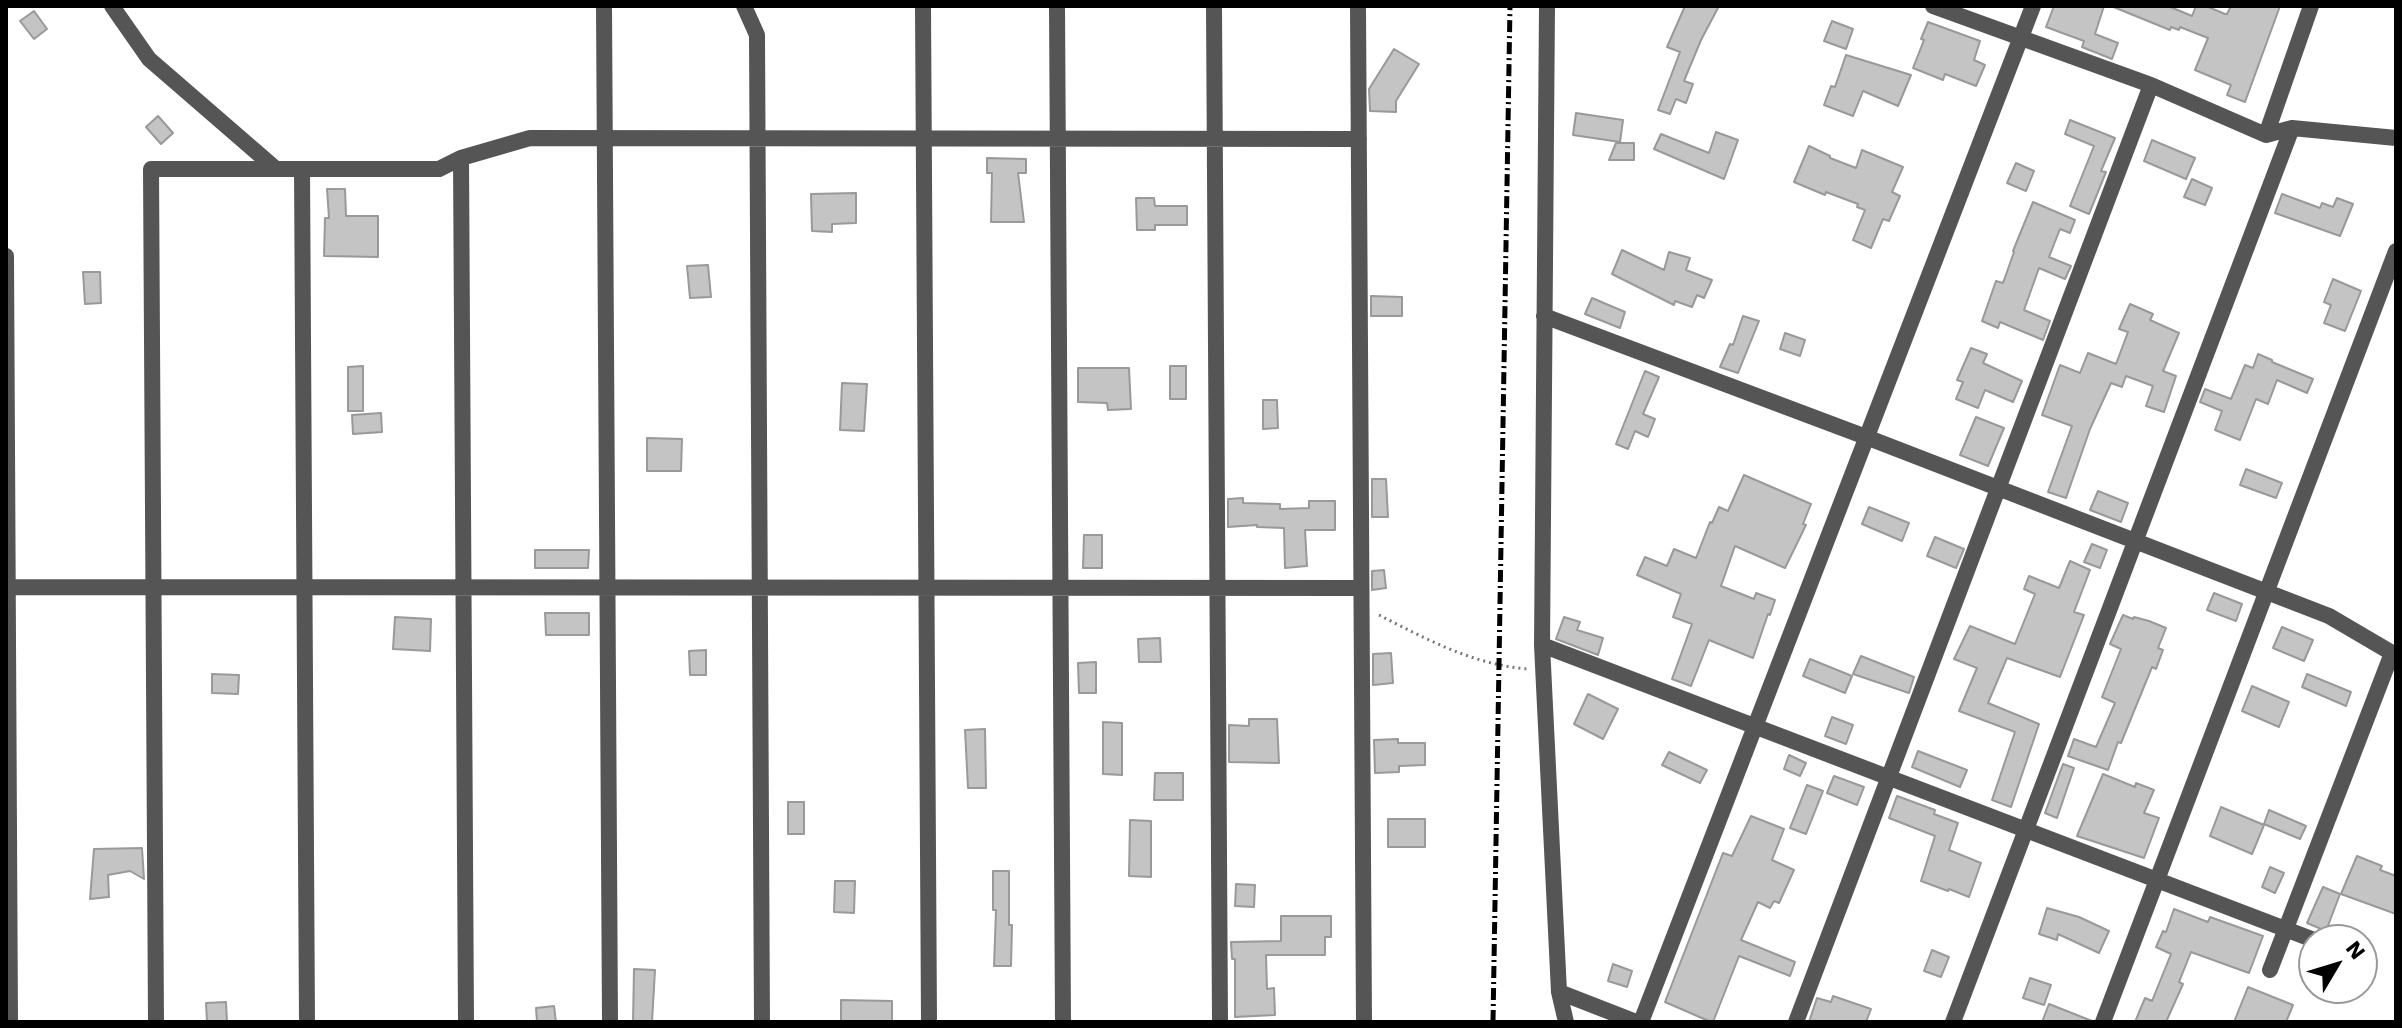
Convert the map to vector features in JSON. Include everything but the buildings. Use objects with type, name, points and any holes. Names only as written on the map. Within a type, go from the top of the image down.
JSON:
[{"type":"street","points":[[112,6],[149,59],[276,169]]},
{"type":"street","points":[[604,6],[610,1022]]},
{"type":"street","points":[[744,6],[757,35],[762,1022]]},
{"type":"street","points":[[923,6],[929,1022]]},
{"type":"street","points":[[1057,6],[1063,1022]]},
{"type":"street","points":[[1214,6],[1220,1022]]},
{"type":"street","points":[[1358,6],[1364,1022]]},
{"type":"street","points":[[1547,6],[1542,645],[1559,992],[1566,1022]]},
{"type":"street","points":[[1933,6],[2151,85],[2266,135],[2292,128],[2396,138]]},
{"type":"street","points":[[1559,992],[1638,1022],[2033,6]]},
{"type":"street","points":[[2266,135],[2311,6]]},
{"type":"street","points":[[1796,1022],[2151,85]]},
{"type":"street","points":[[1953,1022],[2292,128]]},
{"type":"street","points":[[156,1022],[151,169],[439,169],[461,158],[530,138],[1359,139]]},
{"type":"street","points":[[461,158],[466,1022]]},
{"type":"street","points":[[302,169],[307,1022]]},
{"type":"street","points":[[2103,1022],[2396,251]]},
{"type":"street","points":[[6,256],[10,1022]]},
{"type":"street","points":[[1544,316],[2329,616],[2392,653],[2270,970]]},
{"type":"street","points":[[7,587],[1361,588]]},
{"type":"street","points":[[1542,645],[2298,934]]},
{"type":"path","points":[[1361,605],[1434,643],[1499,667],[1544,671]]},
{"type":"railway","points":[[1493,1022],[1510,6]]}]
